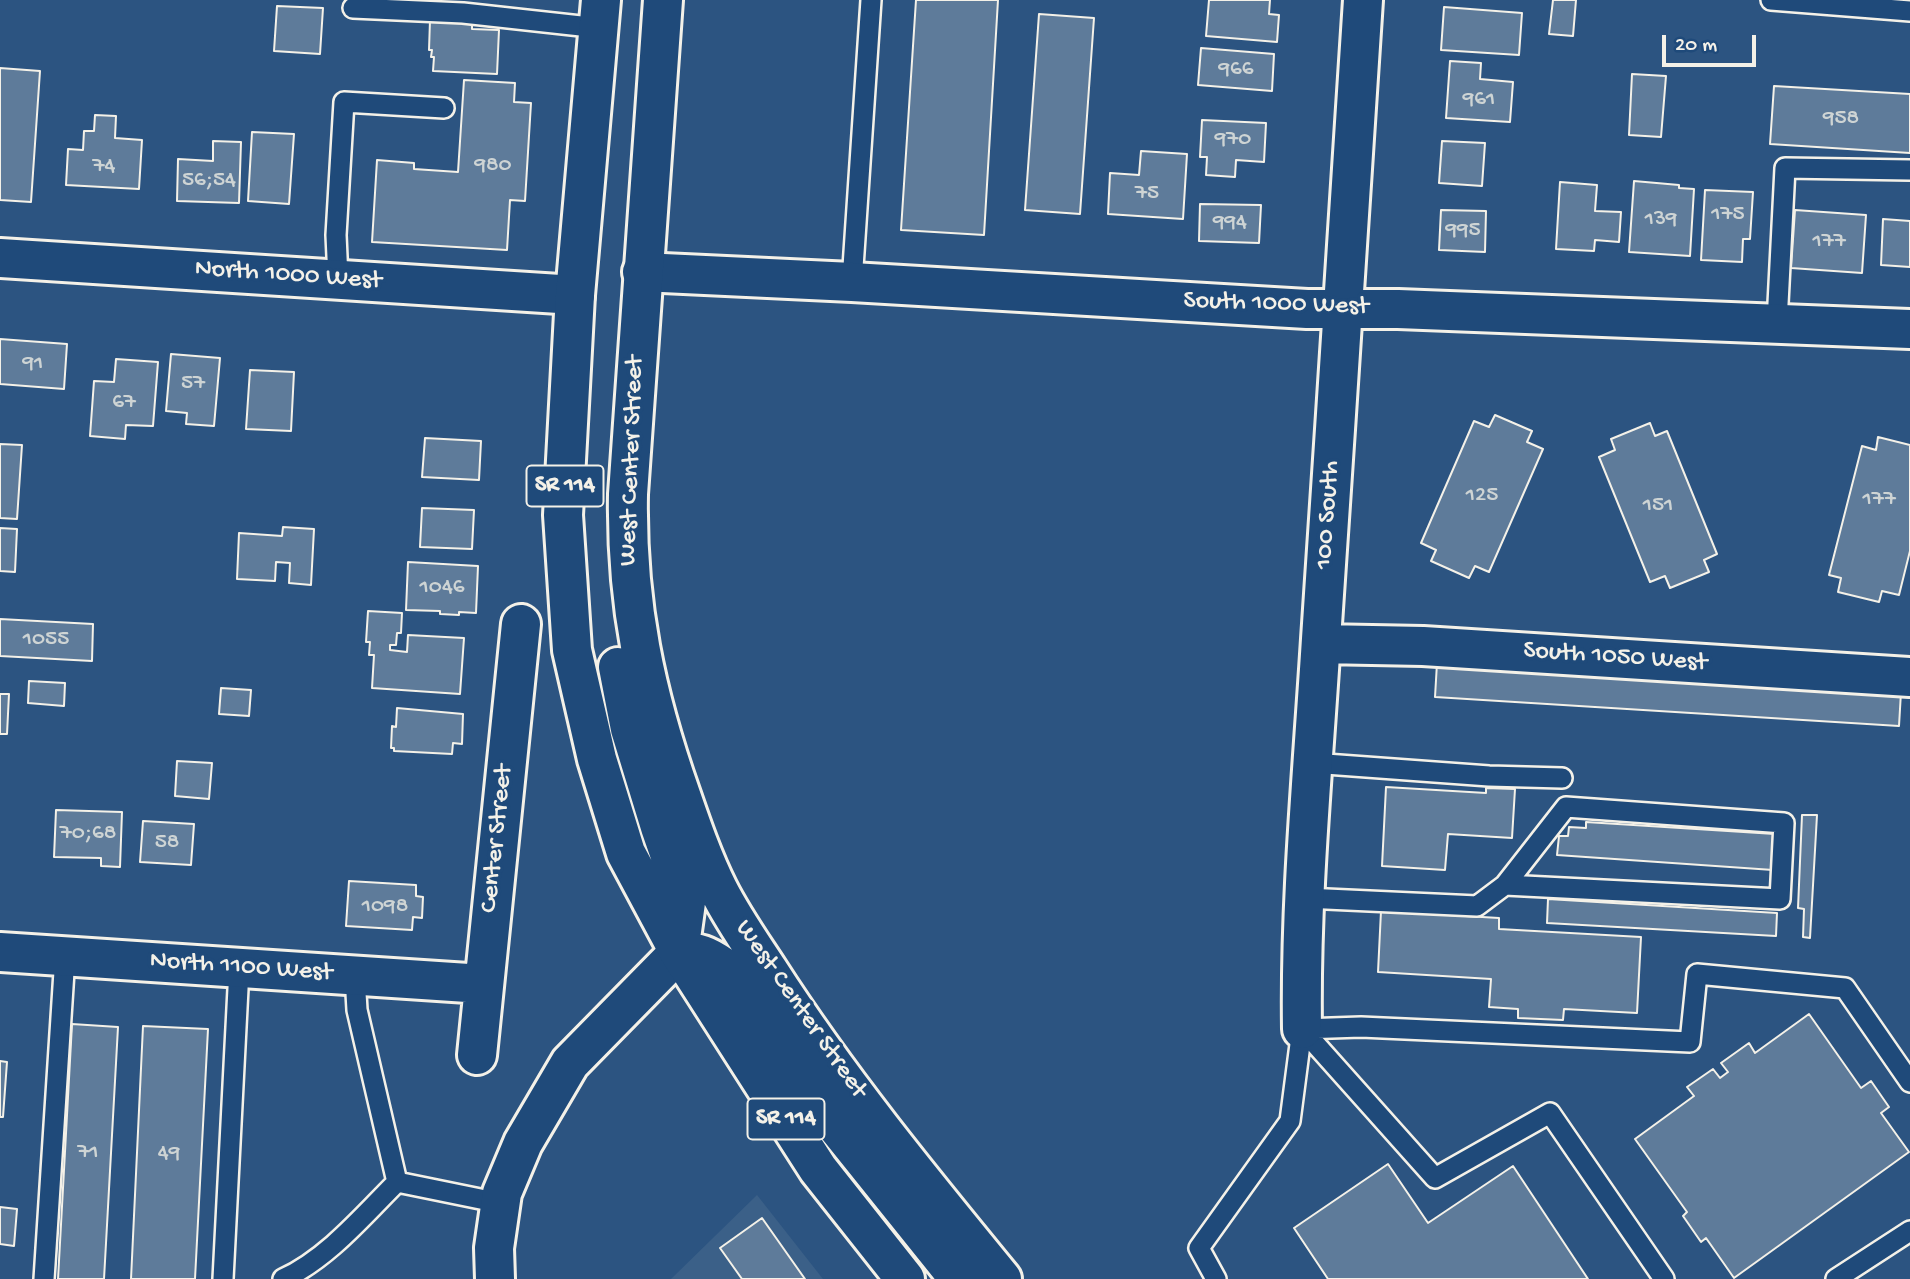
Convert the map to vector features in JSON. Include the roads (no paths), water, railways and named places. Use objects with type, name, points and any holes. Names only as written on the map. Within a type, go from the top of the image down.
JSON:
[{"type":"street","name":"West Center Street","points":[[663,0],[628,494],[630,590],[649,693],[666,754],[696,838],[718,889],[819,1046],[927,1187],[1002,1279]]},
{"type":"street","name":"100 South","points":[[1302,1029],[1301,963],[1312,764],[1363,0]]},
{"type":"street","name":"SR 114","points":[[600,14],[575,295],[563,515],[572,650],[597,759],[625,853],[679,952],[818,1169],[905,1279]]},
{"type":"street","name":"North 1000 West","points":[[0,258],[575,295]]},
{"type":"street","name":"South 1000 West","points":[[642,272],[1343,310],[1398,309],[1910,329]]},
{"type":"street","points":[[495,1279],[494,1248],[502,1193],[523,1143],[570,1063],[679,952],[686,902],[630,729],[613,638],[629,568]]},
{"type":"street","name":"Center Street","points":[[477,1055],[521,624]]},
{"type":"street","name":"South 1050 West","points":[[1321,644],[1423,646],[1910,677]]},
{"type":"street","name":"North 1100 West","points":[[0,952],[483,984]]},
{"type":"street","points":[[679,952],[700,953],[722,966],[781,1057],[959,1279]]},
{"type":"lane","points":[[852,282],[871,0]]},
{"type":"lane","points":[[1771,0],[1910,11]]},
{"type":"lane","points":[[353,8],[463,13],[600,14]]},
{"type":"lane","points":[[338,279],[336,235],[344,102],[444,107]]},
{"type":"lane","points":[[1777,323],[1786,168],[1910,170]]},
{"type":"lane","points":[[1312,764],[1562,778]]},
{"type":"lane","points":[[1305,898],[1477,906],[1505,885],[1566,807],[1784,822],[1780,899],[1505,885]]},
{"type":"lane","points":[[44,1279],[65,956]]},
{"type":"lane","points":[[223,1279],[239,969]]},
{"type":"lane","points":[[1302,1029],[1361,1027],[1690,1042],[1697,974],[1845,988],[1910,1082]]},
{"type":"lane","points":[[355,976],[357,1010],[397,1182]]},
{"type":"lane","points":[[1216,1279],[1199,1248],[1290,1121],[1302,1029]]},
{"type":"lane","points":[[1302,1029],[1435,1178],[1550,1112],[1664,1279]]},
{"type":"lane","points":[[397,1182],[500,1203]]},
{"type":"lane","points":[[283,1279],[298,1272],[347,1232],[397,1182]]},
{"type":"lane","points":[[1836,1279],[1910,1231]]}]
